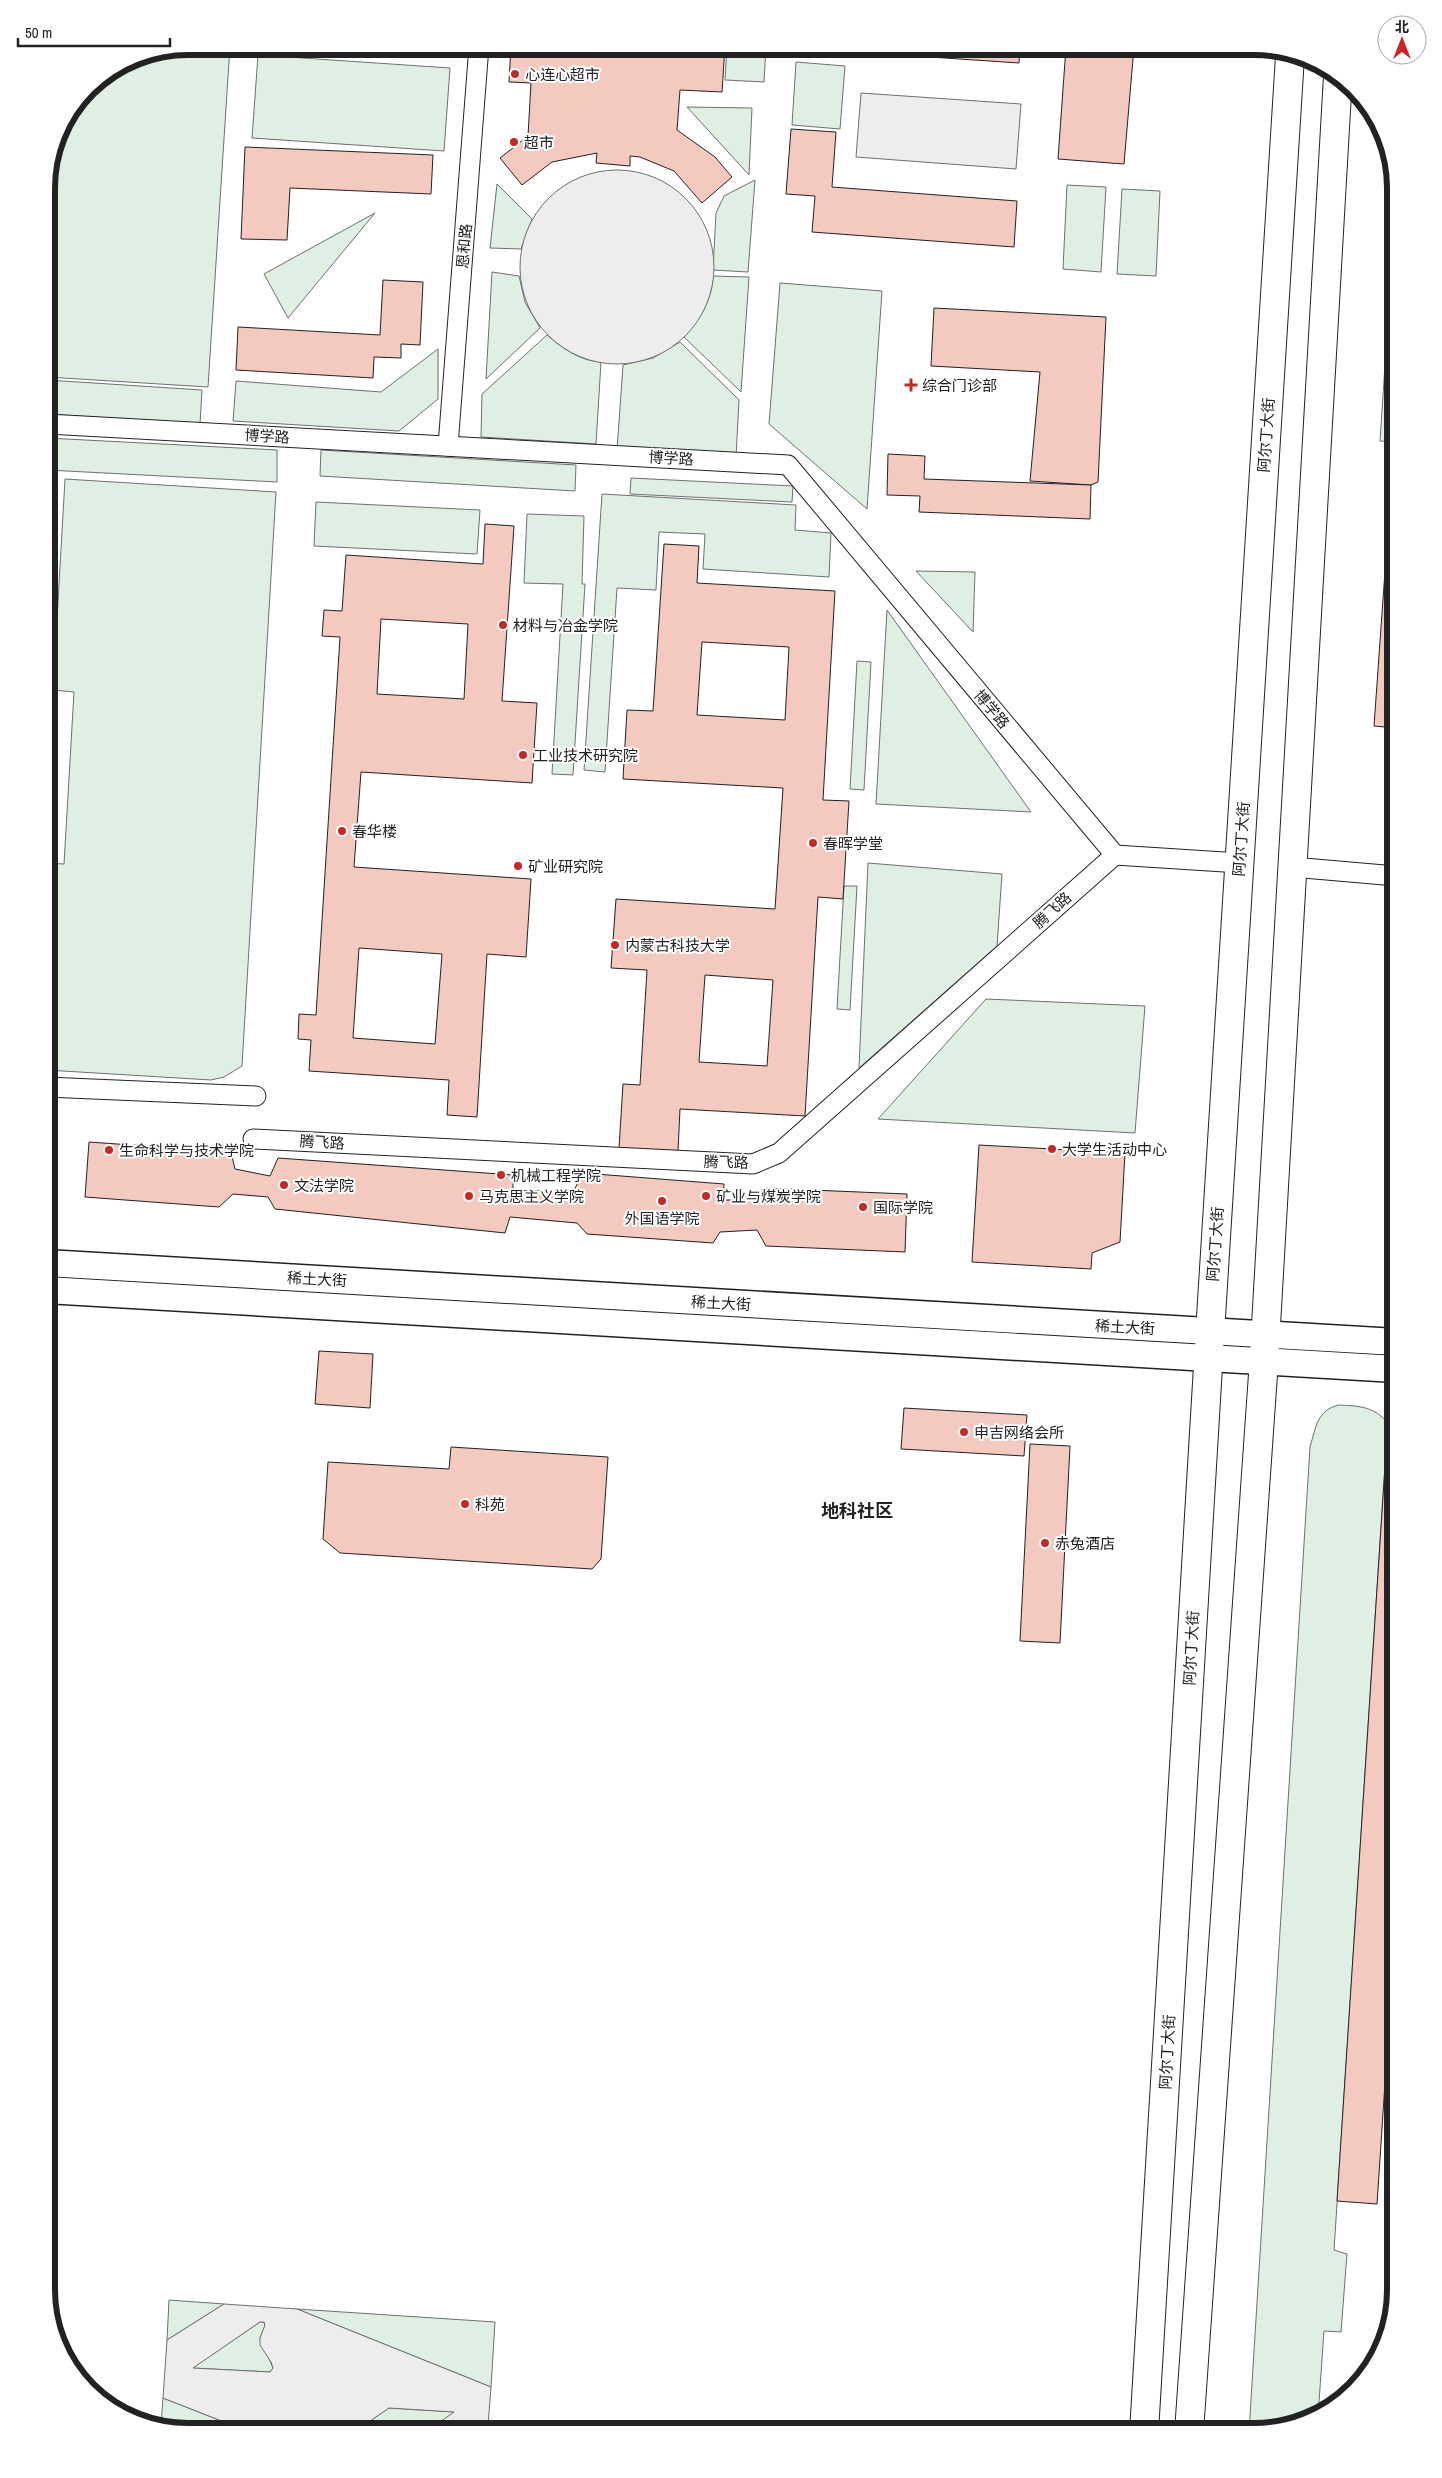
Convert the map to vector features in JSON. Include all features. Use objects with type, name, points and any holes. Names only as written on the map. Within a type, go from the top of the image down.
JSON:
[{"type":"main road","name":"阿尔丁大街","points":[[1145,2423],[1209,1345],[1290,60]]},
{"type":"main road","points":[[1190,2423],[1265,1347],[1338,84]]},
{"type":"main road","name":"稀土大街","points":[[55,1264],[1209,1345]]},
{"type":"main road","name":"稀土大街","points":[[55,1290],[1209,1345],[1265,1347],[1387,1342]]},
{"type":"main road","name":"稀土大街","points":[[1265,1347],[1387,1367]]},
{"type":"street","name":"恩和路","points":[[448,446],[479,55]]},
{"type":"street","name":"博学路","points":[[55,424],[788,465],[1115,855]]},
{"type":"street","points":[[1115,855],[1240,863]]},
{"type":"street","name":"腾飞路","points":[[253,1139],[753,1164],[779,1153],[1115,855]]},
{"type":"street","points":[[1292,868],[1387,875]]},
{"type":"street","points":[[55,1087],[256,1096]]},
{"type":"green space","points":[[229,55],[208,387],[55,377],[55,179],[65,137],[88,100],[114,77],[137,65],[171,56]]},
{"type":"green space","points":[[258,55],[450,68],[444,151],[252,138]]},
{"type":"green space","points":[[726,55],[766,55],[764,82],[725,80]]},
{"type":"green space","points":[[796,62],[845,66],[840,129],[792,125]]},
{"type":"green space","points":[[687,107],[752,108],[749,175]]},
{"type":"green space","points":[[755,180],[748,272],[713,270],[716,213],[724,196]]},
{"type":"green space","points":[[497,184],[532,219],[521,249],[490,248]]},
{"type":"green space","points":[[1067,185],[1106,187],[1101,272],[1063,269]]},
{"type":"green space","points":[[1122,189],[1160,191],[1156,276],[1117,274]]},
{"type":"green space","points":[[375,213],[288,318],[264,274]]},
{"type":"green space","points":[[492,272],[519,276],[525,302],[540,328],[486,379]]},
{"type":"green space","points":[[713,276],[749,277],[741,392],[684,337],[708,301]]},
{"type":"green space","points":[[780,283],[882,291],[867,509],[769,424]]},
{"type":"green space","points":[[547,335],[565,349],[579,356],[601,362],[596,444],[481,437],[482,394]]},
{"type":"green space","points":[[1387,335],[1387,441],[1380,441]]},
{"type":"green space","points":[[680,342],[739,400],[736,457],[617,450],[623,365],[653,358]]},
{"type":"green space","points":[[438,349],[438,399],[399,431],[233,421],[236,381],[381,392]]},
{"type":"green space","points":[[55,381],[202,390],[200,424],[55,415]]},
{"type":"green space","points":[[55,438],[277,450],[277,482],[55,470]]},
{"type":"green space","points":[[321,450],[576,465],[575,491],[320,476]]},
{"type":"green space","points":[[631,478],[793,486],[792,502],[630,494]]},
{"type":"green space","points":[[65,479],[276,492],[242,1066],[224,1077],[211,1080],[55,1071],[55,864],[64,864],[74,692],[55,690],[55,655]]},
{"type":"green space","points":[[602,494],[796,505],[795,530],[831,533],[829,577],[703,569],[705,534],[659,532],[656,590],[617,588],[605,772],[584,770]]},
{"type":"green space","points":[[316,502],[480,510],[477,554],[314,546]]},
{"type":"green space","points":[[527,514],[584,516],[582,584],[585,584],[573,775],[552,774],[563,584],[524,583]]},
{"type":"green space","points":[[916,571],[975,572],[973,632]]},
{"type":"green space","points":[[887,610],[1031,812],[876,804]]},
{"type":"green space","points":[[857,661],[871,662],[864,790],[850,789]]},
{"type":"green space","points":[[868,863],[1002,874],[997,946],[859,1068]]},
{"type":"green space","points":[[844,886],[857,886],[850,1010],[837,1009]]},
{"type":"green space","points":[[986,999],[1145,1006],[1135,1133],[878,1119]]},
{"type":"green space","points":[[1339,1405],[1358,1406],[1380,1415],[1385,1420],[1386,1451],[1334,2250],[1347,2254],[1341,2332],[1324,2331],[1319,2406],[1297,2416],[1271,2422],[1250,2423],[1310,1447],[1318,1420],[1332,1407]]},
{"type":"green space","points":[[169,2300],[224,2304],[167,2340]]},
{"type":"green space","points":[[297,2309],[495,2322],[491,2387]]},
{"type":"green space","points":[[260,2322],[264,2322],[265,2326],[260,2338],[273,2368],[270,2372],[192,2368]]},
{"type":"green space","points":[[163,2398],[227,2423],[179,2423],[161,2420]]},
{"type":"green space","points":[[389,2408],[455,2412],[439,2423],[367,2423]]},
{"type":"shaded area","points":[[861,93],[1021,104],[1016,169],[856,157]]},
{"type":"shaded area","points":[[607,170],[627,170],[663,181],[686,198],[698,213],[707,230],[714,257],[714,277],[707,304],[698,321],[686,336],[671,348],[654,357],[627,364],[607,364],[571,353],[555,342],[542,329],[531,313],[524,295],[520,277],[520,257],[531,221],[542,205],[555,192],[571,181],[589,174]]},
{"type":"shaded area","points":[[1387,1403],[1387,1451],[1386,1451]]},
{"type":"shaded area","points":[[224,2304],[297,2309],[491,2387],[488,2423],[439,2423],[454,2412],[389,2408],[367,2423],[227,2423],[163,2398],[167,2340]],"holes":[[[260,2322],[264,2322],[265,2325],[260,2338],[260,2345],[271,2362],[273,2368],[270,2372],[193,2368]]]},
{"type":"building","points":[[510,55],[724,55],[722,92],[680,90],[677,130],[715,157],[732,177],[702,203],[674,171],[640,157],[630,156],[630,166],[596,163],[597,153],[552,162],[522,185],[500,158],[528,136],[531,83],[509,82]]},
{"type":"building","points":[[900,55],[1020,55],[1019,63]]},
{"type":"building","points":[[1065,55],[1133,55],[1124,164],[1058,159]]},
{"type":"building","points":[[791,129],[836,132],[832,187],[1017,201],[1014,247],[812,232],[815,196],[786,194]]},
{"type":"building","points":[[245,147],[433,155],[431,194],[290,188],[287,240],[241,239]]},
{"type":"building","points":[[383,280],[423,282],[420,345],[401,344],[401,358],[374,357],[373,378],[236,370],[238,327],[380,335]]},
{"type":"building","points":[[934,308],[1106,317],[1098,482],[1091,485],[1030,481],[1040,372],[931,366]]},
{"type":"building","points":[[888,454],[925,456],[924,479],[1091,485],[1090,519],[919,512],[920,496],[887,495]]},
{"type":"building","name":"春华楼","points":[[485,524],[514,526],[502,701],[537,703],[532,783],[361,772],[354,867],[531,879],[526,957],[487,954],[477,1117],[447,1115],[449,1080],[309,1071],[311,1040],[298,1039],[299,1014],[316,1015],[340,637],[322,636],[324,610],[342,611],[346,555],[483,564]],"holes":[[[381,619],[468,624],[464,699],[377,694]],[[359,948],[442,954],[435,1044],[353,1038]]]},
{"type":"building","points":[[1387,543],[1387,727],[1374,726]]},
{"type":"building","name":"春晖学堂","points":[[664,544],[699,546],[697,583],[835,591],[823,800],[849,801],[843,899],[818,897],[805,1116],[680,1109],[678,1151],[619,1148],[623,1084],[640,1085],[647,970],[611,968],[616,899],[775,909],[783,788],[623,779],[627,710],[653,711]],"holes":[[[702,642],[789,647],[785,720],[697,715]],[[705,975],[773,980],[767,1066],[699,1062]]]},
{"type":"building","points":[[89,1142],[231,1152],[235,1169],[270,1176],[278,1158],[513,1175],[513,1190],[573,1192],[583,1173],[724,1184],[723,1200],[754,1200],[763,1188],[907,1194],[905,1252],[766,1246],[757,1230],[720,1232],[713,1243],[587,1234],[577,1223],[510,1217],[505,1233],[275,1209],[268,1197],[233,1194],[219,1207],[85,1197]]},
{"type":"building","points":[[979,1145],[1125,1153],[1120,1242],[1092,1253],[1091,1269],[972,1262]]},
{"type":"building","points":[[319,1351],[373,1354],[370,1408],[315,1404]]},
{"type":"building","name":"申吉网络会所","points":[[904,1408],[1027,1415],[1024,1456],[901,1449]]},
{"type":"building","name":"赤兔酒店","points":[[1030,1444],[1070,1446],[1060,1643],[1020,1641]]},
{"type":"building","name":"科苑","points":[[451,1447],[608,1457],[601,1559],[592,1569],[340,1553],[323,1539],[328,1462],[449,1469]]},
{"type":"building","points":[[1387,1451],[1387,2053],[1377,2204],[1337,2201]]},
{"type":"place","name":"心连心超市","points":[[515,74]]},
{"type":"place","name":"超市","points":[[514,142]]},
{"type":"place","name":"综合门诊部","points":[[911,385]]},
{"type":"place","name":"材料与冶金学院","points":[[503,625]]},
{"type":"place","name":"工业技术研究院","points":[[523,755]]},
{"type":"place","name":"春华楼","points":[[342,831]]},
{"type":"place","name":"春晖学堂","points":[[813,843]]},
{"type":"place","name":"矿业研究院","points":[[518,866]]},
{"type":"place","name":"内蒙古科技大学","points":[[615,945]]},
{"type":"place","name":"大学生活动中心","points":[[1052,1149]]},
{"type":"place","name":"生命科学与技术学院","points":[[109,1150]]},
{"type":"place","name":"机械工程学院","points":[[501,1175]]},
{"type":"place","name":"文法学院","points":[[284,1185]]},
{"type":"place","name":"马克思主义学院","points":[[469,1196]]},
{"type":"place","name":"矿业与煤炭学院","points":[[706,1196]]},
{"type":"place","name":"外国语学院","points":[[662,1201]]},
{"type":"place","name":"国际学院","points":[[863,1207]]},
{"type":"place","name":"申吉网络会所","points":[[964,1432]]},
{"type":"place","name":"科苑","points":[[465,1504]]},
{"type":"place","name":"赤兔酒店","points":[[1045,1543]]},
{"type":"district","name":"地科社区","points":[[857,1510]]}]
